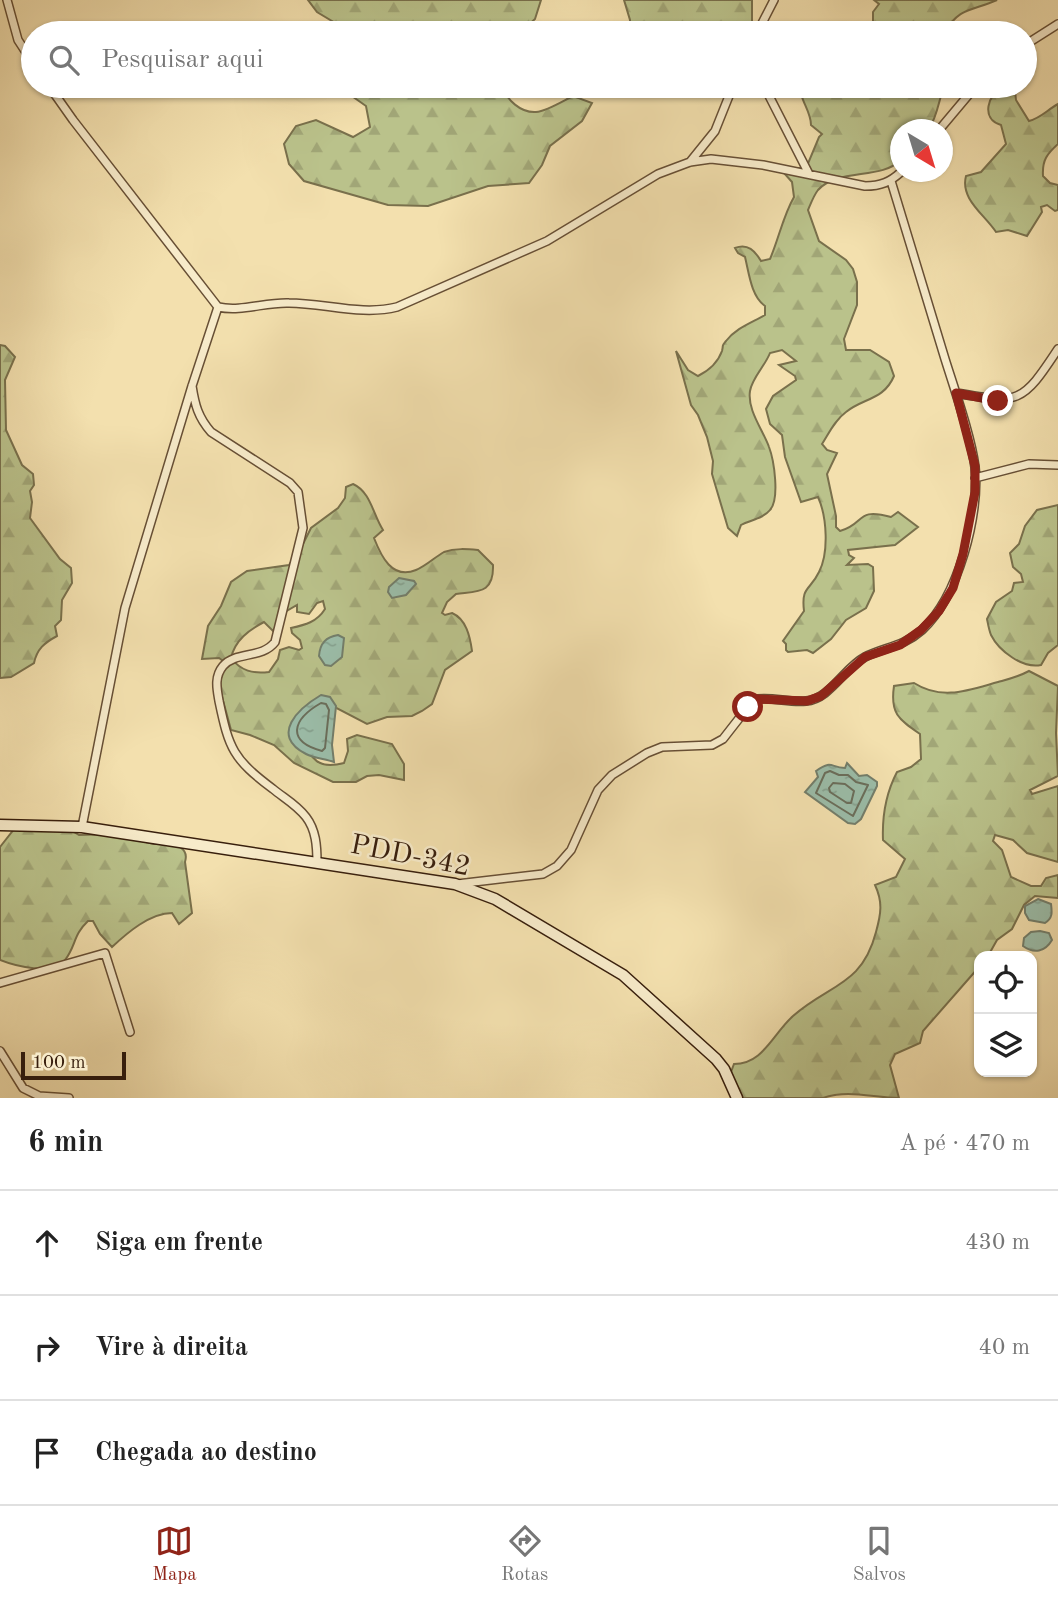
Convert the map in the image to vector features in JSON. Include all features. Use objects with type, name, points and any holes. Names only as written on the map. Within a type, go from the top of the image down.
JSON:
[{"type":"street","points":[[8,0],[21,45]]},
{"type":"street","points":[[763,21],[774,0]]},
{"type":"street","points":[[1037,37],[1058,24]]},
{"type":"street","points":[[57,98],[218,306],[231,309],[288,303],[378,310],[397,307],[547,242],[658,174],[690,162],[711,159],[763,165],[865,186],[878,186],[890,181]]},
{"type":"street","points":[[690,162],[715,131],[728,98]]},
{"type":"street","points":[[770,98],[809,174]]},
{"type":"street","points":[[948,119],[966,98]]},
{"type":"street","points":[[455,884],[543,874],[557,866],[571,850],[598,790],[612,775],[662,747],[712,745],[723,739],[748,707],[758,699],[807,701],[821,696],[865,657],[900,645],[921,630],[939,611],[953,588],[970,526],[975,492],[975,466],[956,393],[891,182]]},
{"type":"street","points":[[82,827],[125,608],[218,306]]},
{"type":"street","points":[[956,393],[998,401],[1012,399],[1037,381],[1058,349]]},
{"type":"street","points":[[192,386],[196,410],[211,432],[290,483],[298,492],[303,528],[275,642],[265,652],[230,660],[217,675],[216,686],[227,738],[233,751],[244,765],[306,817],[317,846],[317,863]]},
{"type":"street","points":[[975,478],[1029,464],[1058,465]]},
{"type":"street","name":"PDD-342","points":[[0,825],[82,827],[455,884],[495,899],[623,975],[716,1059],[724,1069],[737,1098]]},
{"type":"street","points":[[0,983],[105,953],[130,1032]]},
{"type":"street","points":[[2,1055],[23,1088],[30,1093],[69,1098]]},
{"type":"green space","points":[[308,0],[541,0],[533,21],[332,21],[317,12]]},
{"type":"green space","points":[[624,0],[752,0],[752,21],[630,20]]},
{"type":"green space","points":[[874,0],[997,0],[968,10],[953,21],[873,21],[873,12],[879,4]]},
{"type":"green space","points":[[355,98],[509,98],[515,105],[530,112],[545,110],[569,98],[592,103],[582,121],[550,146],[542,165],[529,183],[488,186],[428,206],[388,205],[304,181],[289,164],[284,144],[296,126],[316,120],[353,137],[370,127],[366,106]]},
{"type":"green space","points":[[803,98],[941,98],[934,119],[890,119],[890,167],[826,183],[817,192],[808,210],[819,241],[846,260],[853,269],[857,282],[857,305],[844,339],[846,350],[870,350],[889,362],[894,376],[885,390],[842,415],[822,444],[827,450],[837,453],[827,474],[836,527],[840,531],[866,515],[880,514],[891,517],[898,512],[918,527],[895,545],[848,550],[849,555],[854,558],[847,565],[868,564],[873,567],[874,591],[866,608],[846,620],[831,639],[813,653],[807,650],[788,652],[783,641],[804,611],[805,593],[822,564],[826,535],[823,514],[818,497],[801,502],[785,457],[782,435],[770,424],[766,409],[773,396],[796,380],[795,376],[779,365],[796,361],[782,350],[770,353],[751,386],[751,405],[773,461],[775,497],[770,510],[741,525],[737,536],[728,528],[712,474],[713,461],[707,437],[691,405],[676,351],[688,370],[698,376],[715,362],[730,336],[765,315],[765,306],[754,290],[745,257],[735,248],[751,249],[761,261],[770,259],[794,197],[792,182],[784,173],[807,166],[822,134],[811,125]]},
{"type":"green space","points":[[1016,98],[1029,121],[1058,104],[1058,144],[1046,158],[1043,176],[1050,183],[1058,185],[1058,210],[1055,211],[1047,205],[1041,207],[1042,212],[1027,236],[1008,230],[996,232],[966,192],[966,176],[981,172],[1006,144],[1001,125],[990,118],[990,100]]},
{"type":"green space","points":[[0,345],[5,346],[15,357],[5,380],[6,430],[22,465],[33,474],[30,518],[60,559],[71,568],[72,583],[62,600],[61,620],[55,626],[57,636],[42,647],[34,663],[11,677],[0,678]]},
{"type":"green space","points":[[353,484],[368,498],[383,530],[374,538],[384,559],[394,569],[400,572],[416,570],[444,552],[461,549],[478,550],[493,565],[488,586],[478,591],[456,594],[447,602],[442,613],[452,613],[461,619],[472,651],[445,670],[432,704],[412,716],[387,717],[367,724],[327,703],[301,737],[312,757],[327,765],[344,763],[348,751],[347,739],[357,735],[392,744],[404,764],[404,780],[379,775],[367,776],[356,782],[333,782],[294,763],[274,745],[231,730],[218,682],[223,661],[219,658],[202,659],[208,626],[221,606],[231,582],[247,571],[289,565],[311,528],[338,508],[345,498],[346,487]],"holes":[[[323,601],[325,609],[314,620],[291,628],[292,633],[300,640],[302,648],[299,650],[289,647],[280,650],[278,659],[269,672],[248,671],[231,658],[243,636],[264,622],[273,631],[285,612],[297,605],[297,612],[309,614],[317,603]]]},
{"type":"green space","points":[[1058,505],[1058,645],[1048,653],[1041,665],[1034,666],[1012,658],[1000,647],[991,635],[987,619],[996,602],[1012,591],[1014,583],[1023,582],[1021,574],[1013,567],[1010,553],[1019,544],[1025,526],[1037,510]]},
{"type":"green space","points":[[1029,671],[1058,686],[1058,776],[1030,790],[1032,794],[1058,786],[1058,862],[1027,853],[1013,840],[995,835],[993,841],[1002,850],[1011,877],[1031,886],[1041,886],[1046,878],[1058,875],[1058,898],[1035,896],[1024,905],[1012,929],[997,940],[991,951],[974,951],[974,973],[923,1031],[920,1043],[895,1054],[890,1065],[899,1098],[842,1094],[823,1098],[741,1098],[731,1072],[734,1064],[744,1063],[760,1054],[793,1016],[853,974],[870,950],[876,932],[880,903],[875,885],[896,877],[905,859],[883,840],[884,813],[887,796],[897,772],[911,767],[921,759],[920,734],[897,714],[893,703],[894,686],[914,683],[935,692],[945,693],[977,688]]},
{"type":"green space","points":[[61,824],[79,835],[112,834],[154,844],[175,843],[185,853],[192,913],[179,924],[172,913],[155,916],[112,947],[93,921],[88,921],[65,960],[52,968],[24,967],[0,960],[0,847],[15,828]]},
{"type":"water","points":[[399,578],[414,581],[416,584],[406,595],[392,598],[388,592],[389,587]]},
{"type":"water","points":[[338,635],[344,638],[342,657],[331,666],[325,665],[319,656],[322,644],[330,637]]},
{"type":"water","points":[[321,695],[330,697],[336,706],[332,745],[334,762],[306,754],[295,747],[290,739],[291,722],[304,707]]},
{"type":"water","points":[[847,763],[859,776],[867,775],[877,782],[861,819],[855,824],[848,823],[805,792],[818,777],[816,771],[829,765],[845,768]]},
{"type":"water","points":[[1038,899],[1051,904],[1051,917],[1045,923],[1029,920],[1025,913],[1025,906]]},
{"type":"water","points":[[1031,932],[1049,933],[1052,940],[1043,949],[1027,949],[1023,946],[1024,938]]},
{"type":"route","points":[[748,707],[763,698],[807,701],[821,696],[865,657],[900,645],[921,630],[939,611],[953,588],[970,526],[975,492],[975,466],[956,393],[998,401]]}]
